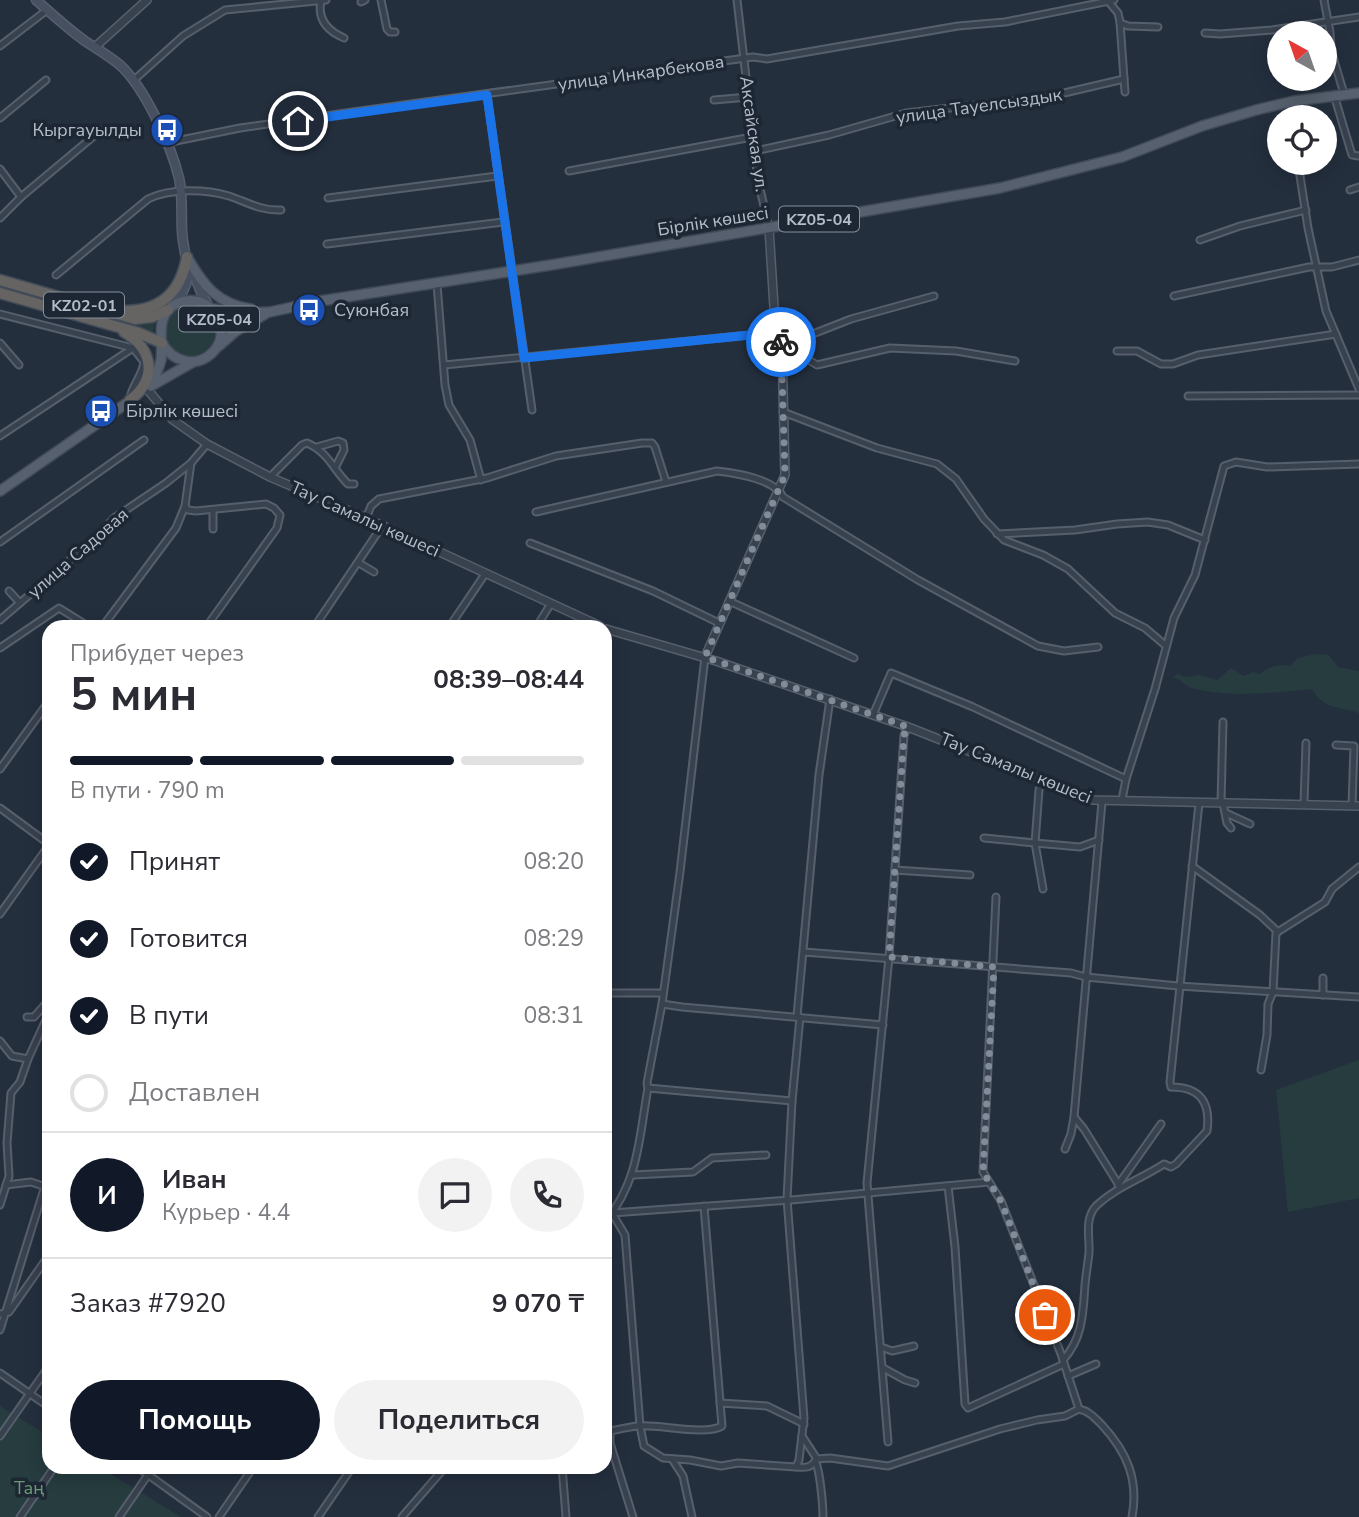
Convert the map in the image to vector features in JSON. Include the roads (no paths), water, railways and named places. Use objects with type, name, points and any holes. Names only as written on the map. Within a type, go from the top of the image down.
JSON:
[{"type":"highway","points":[[101,309],[138,311],[163,300],[181,282],[187,257]]},
{"type":"highway","name":"KZ02-01","points":[[0,280],[135,319],[152,317],[170,308]]},
{"type":"highway","name":"KZ02-01","points":[[0,293],[138,332],[162,343]]},
{"type":"highway","points":[[114,327],[136,340],[148,360],[146,382],[130,400]]},
{"type":"main road","points":[[36,0],[120,65],[146,99],[178,175],[182,234],[187,257],[202,295],[210,307]]},
{"type":"main road","name":"Бірлік көшесі","points":[[270,312],[1000,188],[1122,157],[1202,126],[1294,102],[1359,93]]},
{"type":"main road","points":[[170,308],[188,283],[187,257]]},
{"type":"main road","points":[[187,257],[202,282],[218,298],[236,306],[270,312]]},
{"type":"main road","name":"KZ05-04","points":[[153,385],[161,360],[160,326],[170,308],[179,302],[194,300],[240,314],[270,312]]},
{"type":"main road","name":"KZ05-04","points":[[210,307],[218,316],[221,330],[215,350]]},
{"type":"main road","name":"KZ05-04","points":[[0,491],[130,400],[194,362],[202,360],[236,331],[270,312]]},
{"type":"main road","name":"KZ05-04","points":[[162,343],[178,359],[194,362]]},
{"type":"street","points":[[95,47],[147,0]]},
{"type":"street","points":[[381,0],[387,29],[395,32]]},
{"type":"street","name":"Аксайская ул.","points":[[705,657],[785,475],[782,349],[777,326],[769,228],[758,180],[737,0]]},
{"type":"street","points":[[1324,0],[1329,21]]},
{"type":"street","points":[[134,80],[190,32],[225,10],[324,1]]},
{"type":"street","points":[[324,1],[319,9],[323,22],[330,31],[344,38]]},
{"type":"street","points":[[1111,1],[1120,23],[1125,92]]},
{"type":"street","name":"улица Инкарбекова","points":[[166,142],[353,112],[753,57],[767,59],[958,26],[1005,22],[1111,1]]},
{"type":"street","points":[[0,46],[47,9]]},
{"type":"street","points":[[1335,21],[1359,17]]},
{"type":"street","points":[[1120,23],[1128,26],[1158,27]]},
{"type":"street","points":[[1205,33],[1267,29]]},
{"type":"street","name":"улица Тауелсыздык","points":[[755,151],[906,114],[1047,97],[1124,79]]},
{"type":"street","points":[[0,118],[46,80]]},
{"type":"street","points":[[1337,84],[1352,155],[1359,156]]},
{"type":"street","points":[[487,95],[503,222],[532,410]]},
{"type":"street","points":[[714,100],[748,97]]},
{"type":"street","points":[[0,218],[101,130]]},
{"type":"street","points":[[569,171],[752,136]]},
{"type":"street","points":[[0,169],[21,197]]},
{"type":"street","points":[[1300,175],[1326,310],[1359,389]]},
{"type":"street","points":[[328,198],[497,176]]},
{"type":"street","points":[[1350,190],[1359,187]]},
{"type":"street","points":[[56,275],[148,199],[162,192],[226,195],[266,211],[281,210]]},
{"type":"street","points":[[1200,240],[1240,226],[1306,210]]},
{"type":"street","points":[[327,244],[503,222]]},
{"type":"street","points":[[1174,296],[1359,260]]},
{"type":"street","points":[[437,284],[449,405],[470,440],[481,480]]},
{"type":"street","points":[[782,349],[851,319],[934,296]]},
{"type":"street","points":[[1,316],[133,348],[144,362],[138,381],[131,390],[130,400]]},
{"type":"street","points":[[444,365],[760,334],[777,326]]},
{"type":"street","points":[[1116,351],[1137,351],[1161,364],[1173,364],[1198,355],[1336,334]]},
{"type":"street","points":[[0,343],[19,365]]},
{"type":"street","points":[[0,436],[133,348]]},
{"type":"street","points":[[782,349],[817,365],[890,348],[956,351],[1015,361]]},
{"type":"street","name":"Тау Самалы көшесі","points":[[153,385],[173,420],[206,444],[270,477],[366,518],[578,620]]},
{"type":"street","points":[[1188,396],[1359,395]]},
{"type":"street","points":[[783,412],[877,448],[937,464],[956,479],[997,534],[1013,545],[1043,555],[1068,569],[1115,613],[1145,628],[1165,645]]},
{"type":"street","points":[[0,542],[144,440]]},
{"type":"street","points":[[316,447],[338,441],[343,443],[344,450],[336,466]]},
{"type":"street","points":[[270,477],[307,443],[316,447],[336,466],[348,484],[354,484]]},
{"type":"street","points":[[366,518],[371,506],[379,499],[481,480],[556,456],[652,443],[666,482]]},
{"type":"street","name":"улица Садовая","points":[[0,620],[96,538],[114,518],[191,463],[206,444]]},
{"type":"street","points":[[1122,800],[1165,645],[1174,618],[1195,575],[1226,464],[1236,462],[1266,467],[1359,464]]},
{"type":"street","points":[[107,620],[176,528],[185,506],[191,463]]},
{"type":"street","points":[[536,512],[717,471],[740,473],[780,490],[783,497],[918,580],[1038,646],[1064,651],[1098,647]]},
{"type":"street","points":[[185,506],[188,510],[213,510],[265,504],[280,515],[278,528],[211,620]]},
{"type":"street","points":[[213,510],[213,529]]},
{"type":"street","points":[[997,534],[1075,530],[1148,522],[1168,525],[1205,540]]},
{"type":"street","points":[[319,620],[382,526]]},
{"type":"street","points":[[530,543],[653,591],[719,623]]},
{"type":"street","points":[[359,563],[374,572]]},
{"type":"street","points":[[454,620],[485,574]]},
{"type":"street","points":[[9,592],[20,603]]},
{"type":"street","points":[[729,601],[854,658]]},
{"type":"street","points":[[541,620],[551,605]]},
{"type":"street","points":[[0,648],[59,607],[79,620]]},
{"type":"street","name":"Тау Самалы көшесі","points":[[612,631],[705,657],[830,699],[1102,802],[1122,800],[1356,806]]},
{"type":"street","points":[[612,1213],[633,1175],[648,1088],[680,872],[705,657]]},
{"type":"street","points":[[873,715],[891,673],[973,707],[1126,779]]},
{"type":"street","points":[[796,1467],[804,1424],[787,1199],[798,1017],[819,775],[830,699]]},
{"type":"street","points":[[0,769],[42,711]]},
{"type":"street","points":[[1223,722],[1222,803],[1231,828]]},
{"type":"street","points":[[888,1442],[867,1192],[889,957],[904,735],[908,727]]},
{"type":"street","points":[[1304,804],[1306,743]]},
{"type":"street","points":[[1336,745],[1354,746],[1356,806]]},
{"type":"street","points":[[1042,780],[1035,843],[1043,889]]},
{"type":"street","points":[[1065,1149],[1074,1117],[1102,802]]},
{"type":"street","points":[[1119,1186],[1164,1164],[1171,1167],[1176,1164],[1207,1130],[1204,1101],[1197,1092],[1184,1087],[1170,1089],[1178,986],[1199,803]]},
{"type":"street","points":[[0,808],[42,839]]},
{"type":"street","points":[[1226,813],[1250,824]]},
{"type":"street","points":[[985,838],[1080,847],[1099,840]]},
{"type":"street","points":[[0,914],[42,854]]},
{"type":"street","points":[[1192,866],[1260,915],[1278,932]]},
{"type":"street","points":[[1278,932],[1325,902],[1332,889],[1359,867]]},
{"type":"street","points":[[895,870],[970,875]]},
{"type":"street","points":[[996,897],[983,1172],[1001,1201],[1064,1362],[1079,1409],[1091,1414],[1125,1455],[1135,1493],[1132,1517]]},
{"type":"street","points":[[1261,1070],[1267,1035],[1268,1004],[1273,992],[1278,932]]},
{"type":"street","points":[[804,952],[1071,973],[1086,977],[1178,986],[1359,998]]},
{"type":"street","points":[[1323,978],[1323,995]]},
{"type":"street","points":[[612,993],[663,993]]},
{"type":"street","points":[[662,1004],[883,1025]]},
{"type":"street","points":[[27,1017],[34,1017],[42,1008]]},
{"type":"street","points":[[0,1205],[9,1175],[7,1143],[11,1093],[20,1082],[42,1027]]},
{"type":"street","points":[[0,1041],[12,1056],[28,1059]]},
{"type":"street","points":[[648,1088],[792,1101]]},
{"type":"street","points":[[1074,1117],[1119,1186]]},
{"type":"street","points":[[948,1186],[955,1247],[965,1404],[972,1408],[1064,1362],[1076,1343],[1082,1323],[1089,1252],[1088,1226],[1092,1212],[1119,1186],[1161,1124]]},
{"type":"street","points":[[633,1175],[693,1172],[712,1158],[765,1155]]},
{"type":"street","points":[[6,1185],[31,1182],[42,1185]]},
{"type":"street","points":[[612,1213],[989,1182]]},
{"type":"street","points":[[0,1330],[3,1314],[42,1203]]},
{"type":"street","points":[[612,1431],[640,1426],[718,1429],[722,1426],[704,1206]]},
{"type":"street","points":[[612,1213],[625,1236],[640,1426],[645,1446],[655,1455],[721,1466],[738,1463],[807,1468],[816,1460],[830,1458],[888,1466],[1000,1429],[1065,1416],[1079,1409]]},
{"type":"street","points":[[3,1314],[42,1264]]},
{"type":"street","points":[[881,1347],[892,1351],[914,1346]]},
{"type":"street","points":[[1068,1376],[1096,1364]]},
{"type":"street","points":[[883,1368],[905,1380],[915,1382]]},
{"type":"street","points":[[0,1373],[42,1402]]},
{"type":"street","points":[[0,1436],[42,1376]]},
{"type":"street","points":[[720,1403],[767,1406],[804,1424]]},
{"type":"street","points":[[802,1436],[819,1469],[823,1517]]},
{"type":"street","points":[[612,1449],[633,1517]]},
{"type":"street","points":[[672,1459],[683,1476],[692,1517]]},
{"type":"street","points":[[20,1517],[50,1474]]},
{"type":"street","points":[[219,1517],[249,1474]]},
{"type":"street","points":[[318,1517],[348,1474]]},
{"type":"street","points":[[402,1517],[439,1474]]},
{"type":"street","points":[[563,1474],[566,1517]]},
{"type":"street","points":[[119,1517],[148,1475],[207,1517]]},
{"type":"place","name":"Кыргауылды","points":[[167,130]]},
{"type":"place","name":"Суюнбая","points":[[309,310]]},
{"type":"place","name":"Бірлік көшесі","points":[[101,411]]},
{"type":"park label","name":"Таң","points":[[29,1488]]}]
